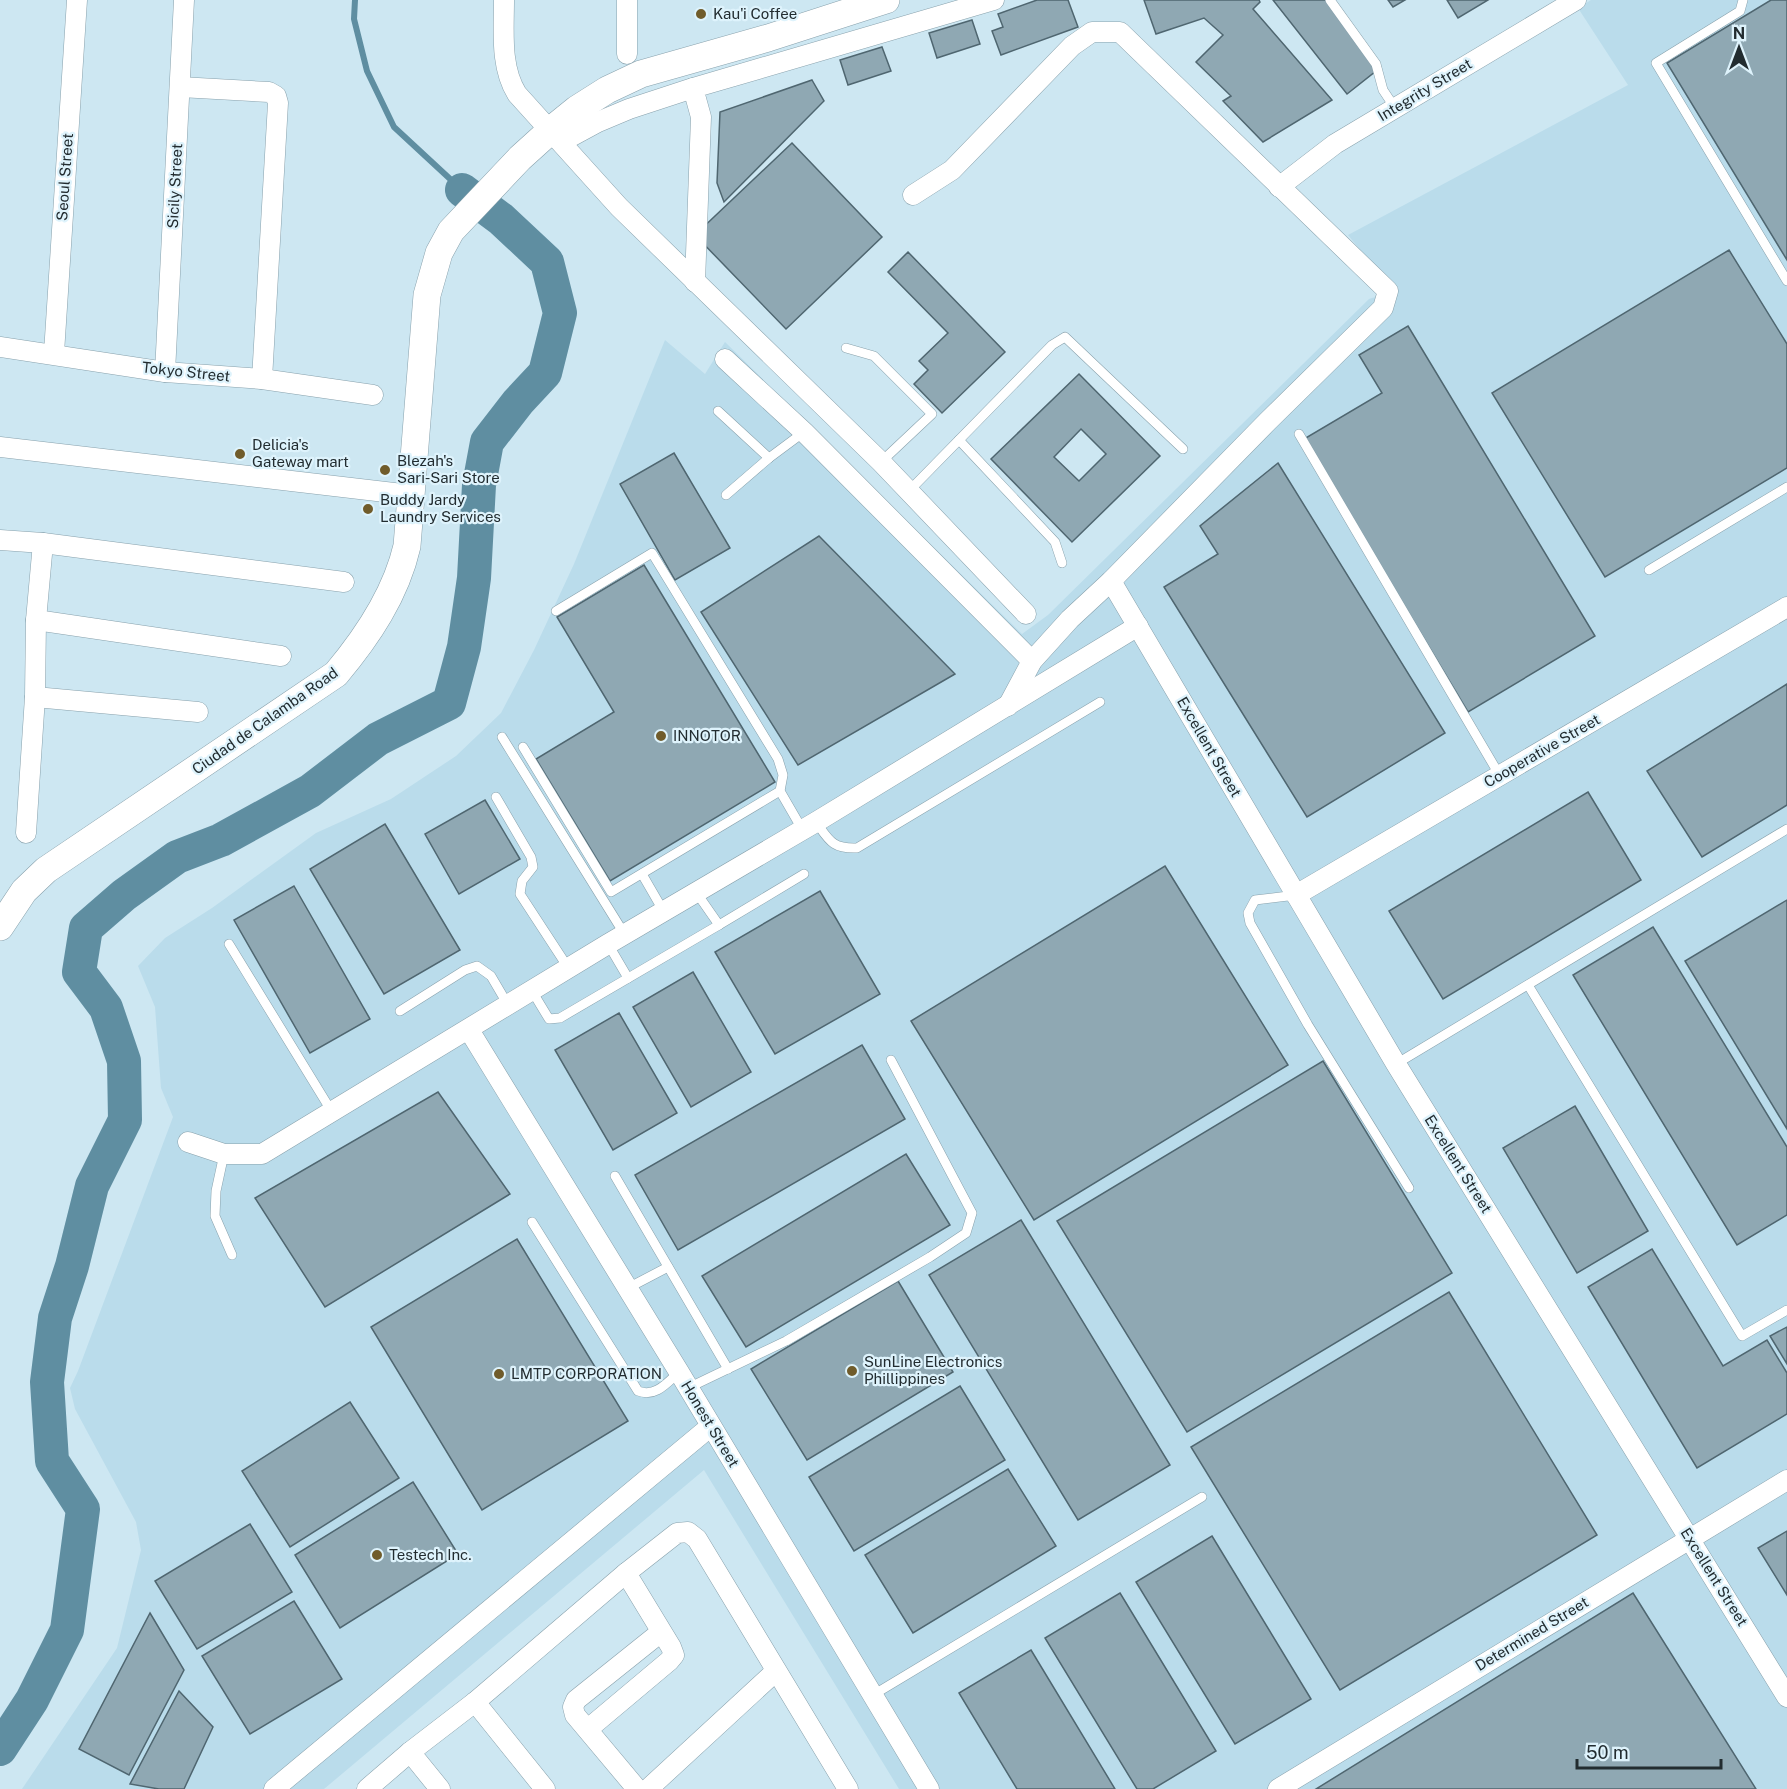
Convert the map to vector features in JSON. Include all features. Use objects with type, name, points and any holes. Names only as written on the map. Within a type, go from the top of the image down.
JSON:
[{"type":"main road","name":"Ciudad de Calamba Road","points":[[0,927],[24,891],[46,870],[336,674],[362,643],[394,587],[407,546],[427,295],[438,253],[451,231],[520,158],[556,136],[577,109],[607,90],[641,74],[768,38],[886,0]]},
{"type":"street","name":"Seoul Street","points":[[54,353],[77,0]]},
{"type":"street","name":"Sicily Street","points":[[165,372],[184,0]]},
{"type":"street","points":[[504,0],[505,55],[510,83],[517,94],[619,207],[881,462],[1026,614]]},
{"type":"street","points":[[627,0],[627,54]]},
{"type":"street","points":[[556,136],[693,88],[994,0]]},
{"type":"street","name":"Integrity Street","points":[[1279,187],[1335,144],[1575,0]]},
{"type":"street","points":[[913,195],[952,170],[1072,46],[1092,32],[1120,32],[1388,291],[1383,308],[1111,581],[1070,619],[1032,661],[1008,706]]},
{"type":"street","points":[[180,87],[269,92],[276,96],[278,103],[262,380]]},
{"type":"street","points":[[693,88],[701,117],[695,282]]},
{"type":"street","name":"Tokyo Street","points":[[0,347],[54,353],[165,372],[262,380],[373,395]]},
{"type":"street","points":[[725,359],[804,432],[1032,661]]},
{"type":"street","points":[[0,447],[411,495]]},
{"type":"street","points":[[0,540],[43,543],[344,582]]},
{"type":"street","points":[[26,833],[35,697],[36,620],[43,543]]},
{"type":"street","name":"Excellent Street","points":[[1111,581],[1396,1064],[1787,1697]]},
{"type":"street","name":"Cooperative Street","points":[[1296,895],[1787,607]]},
{"type":"street","points":[[36,620],[281,656]]},
{"type":"street","points":[[188,1142],[224,1154],[262,1154],[1138,626]]},
{"type":"street","points":[[35,697],[198,712]]},
{"type":"street","name":"Honest Street","points":[[469,1030],[684,1380],[928,1789]]},
{"type":"street","points":[[274,1789],[711,1426]]},
{"type":"street","name":"Determined Street","points":[[1278,1789],[1787,1480]]},
{"type":"street","points":[[367,1789],[410,1752],[475,1702],[626,1572],[677,1533],[688,1532],[696,1539],[848,1789]]},
{"type":"street","points":[[588,1729],[674,1655],[626,1572]]},
{"type":"street","points":[[637,1789],[575,1715],[573,1707],[576,1700],[662,1632]]},
{"type":"street","points":[[648,1789],[776,1671]]},
{"type":"street","points":[[475,1702],[545,1789]]},
{"type":"street","points":[[410,1752],[440,1789]]},
{"type":"lane","points":[[1330,0],[1376,64],[1383,90],[1395,108]]},
{"type":"lane","points":[[1743,0],[1740,11],[1656,63],[1787,281]]},
{"type":"lane","points":[[909,490],[1052,345],[1065,337],[1183,449]]},
{"type":"lane","points":[[846,348],[874,356],[932,414],[881,462]]},
{"type":"lane","points":[[718,411],[769,458]]},
{"type":"lane","points":[[726,495],[804,432]]},
{"type":"lane","points":[[1299,434],[1500,776]]},
{"type":"lane","points":[[959,440],[1055,542],[1062,563]]},
{"type":"lane","points":[[1649,570],[1787,487]]},
{"type":"lane","points":[[523,747],[611,892],[780,791],[783,775],[778,759],[652,553],[556,611]]},
{"type":"lane","points":[[780,791],[809,825],[832,844],[843,849],[857,848],[1100,702]]},
{"type":"lane","points":[[502,737],[616,940],[628,978]]},
{"type":"lane","points":[[496,797],[531,857],[533,867],[522,881],[520,894],[569,969]]},
{"type":"lane","points":[[1396,1064],[1787,829]]},
{"type":"lane","points":[[642,874],[664,912]]},
{"type":"lane","points":[[532,991],[549,1019],[560,1018],[804,874]]},
{"type":"lane","points":[[696,892],[718,925]]},
{"type":"lane","points":[[1296,895],[1255,900],[1248,912],[1250,923],[1308,1025],[1409,1188]]},
{"type":"lane","points":[[229,944],[332,1112]]},
{"type":"lane","points":[[400,1011],[465,970],[477,966],[491,976],[508,1005]]},
{"type":"lane","points":[[1528,985],[1742,1336],[1787,1310]]},
{"type":"lane","points":[[532,1221],[638,1391],[645,1394],[684,1380],[729,1369],[786,1341],[930,1257],[966,1233],[972,1213],[891,1060]]},
{"type":"lane","points":[[224,1154],[216,1191],[215,1216],[232,1255]]},
{"type":"lane","points":[[615,1176],[729,1369]]},
{"type":"lane","points":[[626,1289],[668,1267]]},
{"type":"lane","points":[[873,1695],[1202,1497]]},
{"type":"shaded area","points":[[1591,0],[1787,0],[1787,1789],[899,1789],[704,1470],[324,1789],[22,1789],[117,1648],[141,1550],[136,1522],[75,1409],[70,1388],[173,1117],[161,1088],[155,1007],[138,966],[165,938],[212,908],[316,833],[391,799],[456,756],[501,713],[534,650],[574,564],[665,340],[705,374],[725,342],[1022,634],[1048,615],[1369,299],[1394,291],[1348,235],[1628,85],[1578,8]]},
{"type":"building","points":[[1037,0],[1068,0],[1078,27],[1001,55],[992,31],[1003,27],[998,14]]},
{"type":"building","points":[[1144,0],[1259,0],[1260,2],[1253,9],[1332,100],[1263,142],[1223,101],[1231,96],[1196,62],[1223,35],[1204,18],[1156,34]]},
{"type":"building","points":[[1273,0],[1329,0],[1381,67],[1347,94]]},
{"type":"building","points":[[1388,0],[1405,0],[1393,7]]},
{"type":"building","points":[[1447,0],[1488,0],[1458,18]]},
{"type":"building","points":[[1771,0],[1787,0],[1787,260],[1667,63]]},
{"type":"building","points":[[972,20],[980,44],[937,58],[929,33]]},
{"type":"building","points":[[882,47],[891,71],[848,85],[840,60]]},
{"type":"building","points":[[812,80],[824,101],[724,202],[717,183],[720,112]]},
{"type":"building","points":[[792,143],[882,237],[786,329],[695,235]]},
{"type":"building","points":[[1729,250],[1787,344],[1787,468],[1605,577],[1492,393]]},
{"type":"building","points":[[908,252],[1005,352],[942,413],[914,384],[928,370],[919,361],[948,333],[888,272]]},
{"type":"building","points":[[1408,326],[1595,636],[1468,712],[1304,439],[1382,393],[1359,355]]},
{"type":"building","points":[[1079,374],[1160,456],[1072,542],[991,459]],"holes":[[[1081,429],[1106,454],[1079,481],[1054,457]]]},
{"type":"building","points":[[674,453],[730,548],[675,580],[620,484]]},
{"type":"building","points":[[1278,463],[1445,733],[1307,817],[1164,587],[1218,554],[1200,526]]},
{"type":"building","points":[[819,536],[955,674],[798,765],[701,612]]},
{"type":"building","name":"INNOTOR","points":[[644,565],[775,782],[610,881],[536,759],[614,712],[557,617]]},
{"type":"building","points":[[1787,684],[1787,805],[1702,857],[1647,771]]},
{"type":"building","points":[[1588,792],[1641,880],[1443,999],[1389,911]]},
{"type":"building","points":[[485,800],[520,859],[459,894],[425,834]]},
{"type":"building","points":[[385,824],[460,950],[384,994],[310,869]]},
{"type":"building","points":[[1165,866],[1288,1065],[1034,1220],[911,1021]]},
{"type":"building","points":[[294,886],[370,1019],[310,1053],[234,920]]},
{"type":"building","points":[[820,891],[880,994],[775,1054],[715,952]]},
{"type":"building","points":[[1787,900],[1787,1129],[1685,961]]},
{"type":"building","points":[[1653,927],[1787,1147],[1787,1215],[1737,1245],[1573,975]]},
{"type":"building","points":[[693,972],[751,1072],[691,1107],[633,1007]]},
{"type":"building","points":[[619,1013],[677,1113],[613,1150],[555,1050]]},
{"type":"building","points":[[862,1045],[905,1119],[678,1250],[635,1175]]},
{"type":"building","points":[[1323,1061],[1452,1273],[1187,1432],[1057,1221]]},
{"type":"building","points":[[438,1092],[510,1194],[325,1307],[255,1198]]},
{"type":"building","points":[[1575,1106],[1648,1231],[1577,1273],[1503,1148]]},
{"type":"building","points":[[906,1154],[950,1225],[746,1347],[702,1276]]},
{"type":"building","points":[[1021,1220],[1170,1465],[1078,1520],[929,1275]]},
{"type":"building","name":"LMTP CORPORATION","points":[[517,1239],[628,1421],[482,1510],[371,1327]]},
{"type":"building","points":[[1652,1249],[1723,1366],[1767,1340],[1787,1373],[1787,1414],[1697,1468],[1588,1287]]},
{"type":"building","name":"SunLine Electronics Phillippines","points":[[898,1281],[953,1372],[807,1460],[751,1369]]},
{"type":"building","points":[[1449,1292],[1597,1535],[1340,1690],[1191,1447]]},
{"type":"building","points":[[1787,1327],[1787,1364],[1770,1336]]},
{"type":"building","points":[[960,1386],[1005,1460],[854,1551],[809,1477]]},
{"type":"building","points":[[350,1402],[399,1478],[290,1547],[242,1471]]},
{"type":"building","points":[[1008,1469],[1056,1546],[913,1633],[865,1555]]},
{"type":"building","name":"Testech Inc.","points":[[413,1482],[458,1554],[340,1628],[295,1555]]},
{"type":"building","points":[[250,1524],[292,1592],[197,1649],[155,1581]]},
{"type":"building","points":[[1787,1531],[1787,1595],[1758,1548]]},
{"type":"building","points":[[1212,1536],[1311,1699],[1235,1744],[1136,1582]]},
{"type":"building","points":[[1120,1593],[1216,1751],[1153,1789],[1137,1789],[1045,1638]]},
{"type":"building","points":[[1633,1593],[1756,1789],[1316,1789]]},
{"type":"building","points":[[294,1601],[342,1679],[250,1734],[202,1656]]},
{"type":"building","points":[[150,1613],[184,1670],[129,1775],[79,1749]]},
{"type":"building","points":[[1031,1650],[1115,1789],[1017,1789],[959,1693]]},
{"type":"building","points":[[179,1691],[213,1727],[184,1789],[159,1789],[130,1784]]},
{"type":"waterway","points":[[355,0],[354,19],[367,71],[394,127],[462,190]]},
{"type":"waterway","points":[[0,1749],[32,1700],[67,1630],[83,1509],[52,1461],[47,1382],[55,1318],[72,1266],[92,1186],[125,1120],[124,1061],[106,1008],[79,972],[86,928],[124,895],[177,857],[221,840],[310,791],[378,739],[449,703],[464,647],[474,578],[479,485],[487,442],[518,402],[545,373],[560,313],[547,262],[501,219],[462,190]]},
{"type":"place","name":"Kau'i Coffee","points":[[701,14]]},
{"type":"place","name":"Delicia's Gateway mart","points":[[240,454]]},
{"type":"place","name":"Blezah's Sari-Sari Store","points":[[385,470]]},
{"type":"place","name":"Buddy Jardy Laundry Services","points":[[368,509]]},
{"type":"place","name":"INNOTOR","points":[[661,736]]},
{"type":"place","name":"SunLine Electronics Phillippines","points":[[852,1371]]},
{"type":"place","name":"LMTP CORPORATION","points":[[499,1374]]},
{"type":"place","name":"Testech Inc.","points":[[377,1555]]}]
